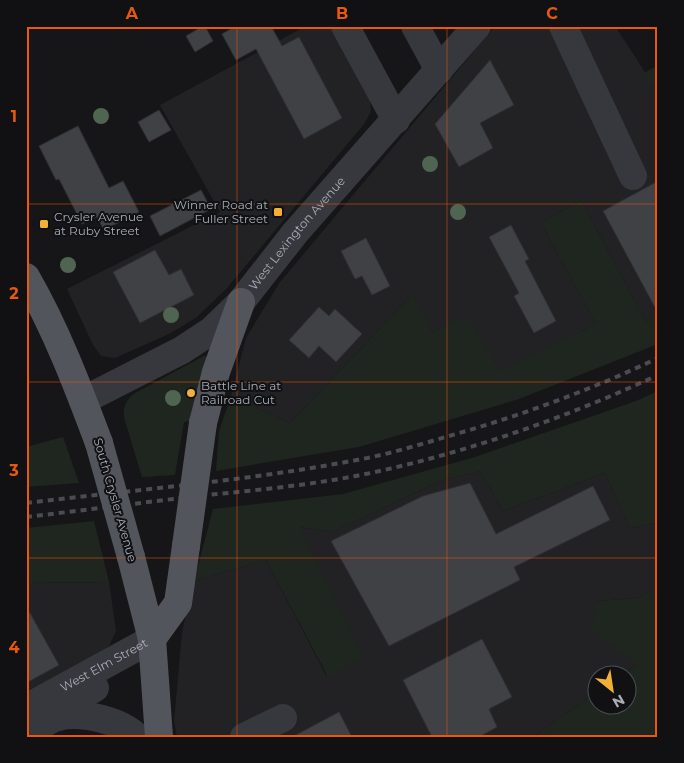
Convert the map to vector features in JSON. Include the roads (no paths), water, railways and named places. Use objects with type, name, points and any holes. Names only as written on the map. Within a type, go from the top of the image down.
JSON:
[{"type":"main road","name":"South Crysler Avenue","points":[[26,276],[40,301],[84,400],[100,443],[152,639],[158,737]]},
{"type":"main road","points":[[152,639],[178,603],[203,423],[216,372],[241,302]]},
{"type":"street","points":[[345,26],[396,120]]},
{"type":"street","points":[[415,26],[439,70]]},
{"type":"street","name":"West Lexington Avenue","points":[[84,400],[182,350],[211,331],[241,302],[295,233],[477,26]]},
{"type":"street","points":[[563,26],[633,176]]},
{"type":"street","name":"West Elm Street","points":[[26,708],[152,639]]},
{"type":"street","name":"West Elm Street","points":[[26,734],[59,716],[70,702],[123,673],[152,639]]},
{"type":"street","name":"West Elm Street","points":[[59,716],[86,715],[112,722],[137,737]]},
{"type":"street","points":[[244,737],[283,718]]},
{"type":"railway","points":[[26,503],[243,478],[382,455],[533,409],[609,380],[658,358]]},
{"type":"railway","points":[[26,517],[265,489],[361,475],[437,457],[512,434],[586,406],[658,375]]},
{"type":"place","name":"Winner Road at Fuller Street","points":[[278,212]]},
{"type":"place","name":"Crysler Avenue at Ruby Street","points":[[44,224]]},
{"type":"place","name":"Battle Line at Railroad Cut","points":[[191,393]]}]
